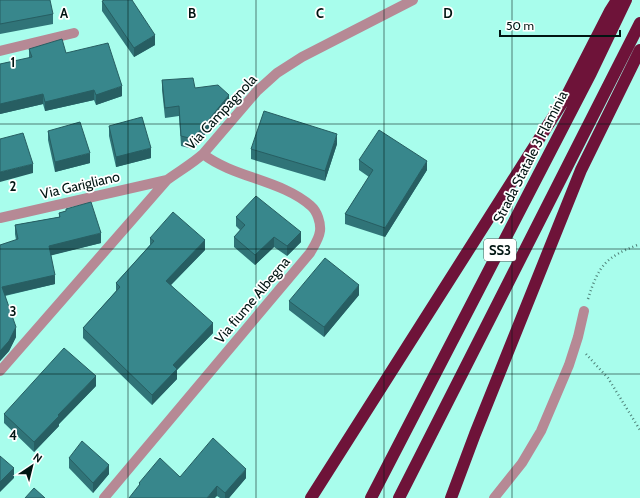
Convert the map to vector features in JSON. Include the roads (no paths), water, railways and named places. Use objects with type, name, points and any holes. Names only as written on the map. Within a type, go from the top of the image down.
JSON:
[{"type":"highway","points":[[311,498],[567,95],[617,0]]},
{"type":"highway","name":"Strada Statale 3 Flaminia","points":[[371,498],[591,73],[626,0]]},
{"type":"highway","name":"SS3","points":[[399,498],[640,23]]},
{"type":"highway","points":[[451,498],[475,434],[581,170],[640,50]]},
{"type":"street","name":"Via Campagnola","points":[[0,371],[167,180],[203,154],[257,91],[277,73],[302,56],[413,0]]},
{"type":"street","points":[[0,51],[74,33]]},
{"type":"street","name":"Via fiume Albegna","points":[[104,498],[310,253],[317,242],[320,230],[319,218],[313,207],[288,191],[214,162],[203,154]]},
{"type":"street","name":"Via Garigliano","points":[[0,218],[167,180]]},
{"type":"street","points":[[494,498],[522,463],[542,431],[569,365],[584,311]]}]
